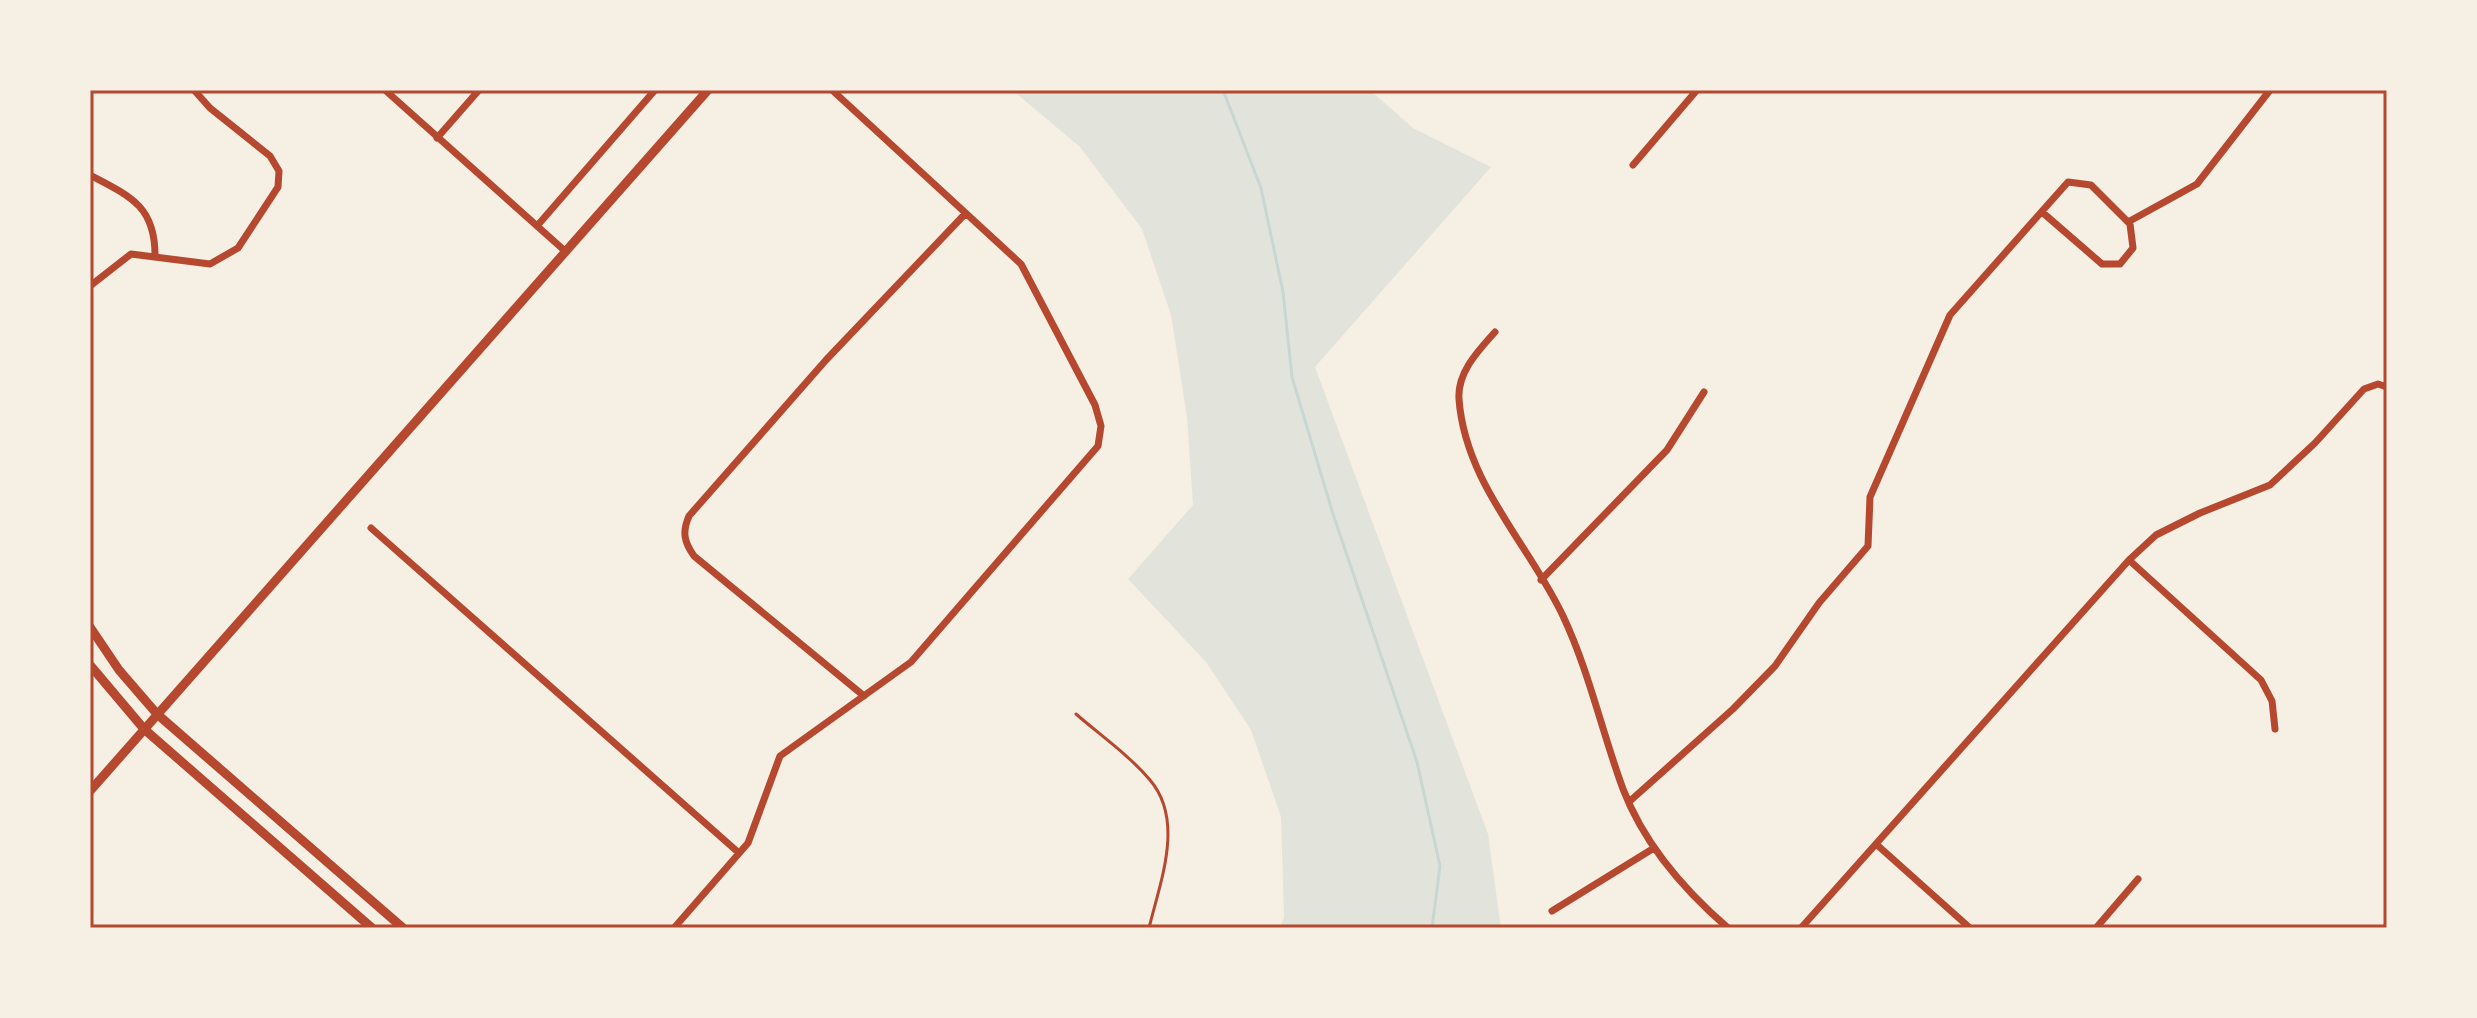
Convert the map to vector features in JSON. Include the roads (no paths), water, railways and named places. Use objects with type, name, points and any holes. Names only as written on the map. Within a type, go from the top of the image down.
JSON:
[{"type":"main road","points":[[90,791],[708,90]]},
{"type":"main road","points":[[90,627],[119,670],[157,714],[403,928]]},
{"type":"main road","points":[[90,665],[144,729],[372,928]]},
{"type":"main road","points":[[330,892],[341,877]]},
{"type":"street","points":[[90,286],[131,254],[210,264],[238,248],[278,187],[279,171],[270,156],[210,108],[194,90]]},
{"type":"street","points":[[385,90],[565,251]]},
{"type":"street","points":[[437,138],[479,90]]},
{"type":"street","points":[[537,226],[655,90]]},
{"type":"street","points":[[674,928],[748,843],[780,756],[911,662],[1098,446],[1101,426],[1095,405],[1021,264],[832,90]]},
{"type":"street","points":[[1633,165],[1697,90]]},
{"type":"street","points":[[2128,222],[2197,184],[2270,90]]},
{"type":"street","points":[[90,175],[130,196],[146,213],[155,230],[155,255]]},
{"type":"street","points":[[1630,801],[1733,709],[1775,666],[1819,603],[1868,546],[1870,497],[1950,315],[2068,182],[2091,185],[2128,222],[2133,248],[2120,264],[2102,264],[2042,212]]},
{"type":"street","points":[[864,696],[694,556],[684,537],[689,516],[826,360],[965,214]]},
{"type":"street","points":[[1495,332],[1469,361],[1458,395],[1463,426],[1506,526],[1563,616],[1630,801],[1654,848],[1688,892],[1728,928]]},
{"type":"street","points":[[1801,928],[2129,560],[2167,530],[2270,485],[2315,443],[2358,394],[2383,385]]},
{"type":"street","points":[[1541,580],[1667,450],[1704,392]]},
{"type":"street","points":[[371,528],[739,853]]},
{"type":"street","points":[[2129,560],[2261,680],[2272,701],[2275,729]]},
{"type":"street","points":[[1876,844],[1970,928]]},
{"type":"street","points":[[1552,911],[1654,848]]},
{"type":"street","points":[[2096,928],[2138,879]]},
{"type":"lane","points":[[1076,714],[1152,781],[1169,822],[1166,858],[1149,928]]},
{"type":"waterway","points":[[1223,90],[1261,188],[1283,292],[1292,377],[1333,514],[1417,762],[1440,866],[1432,928]]}]
